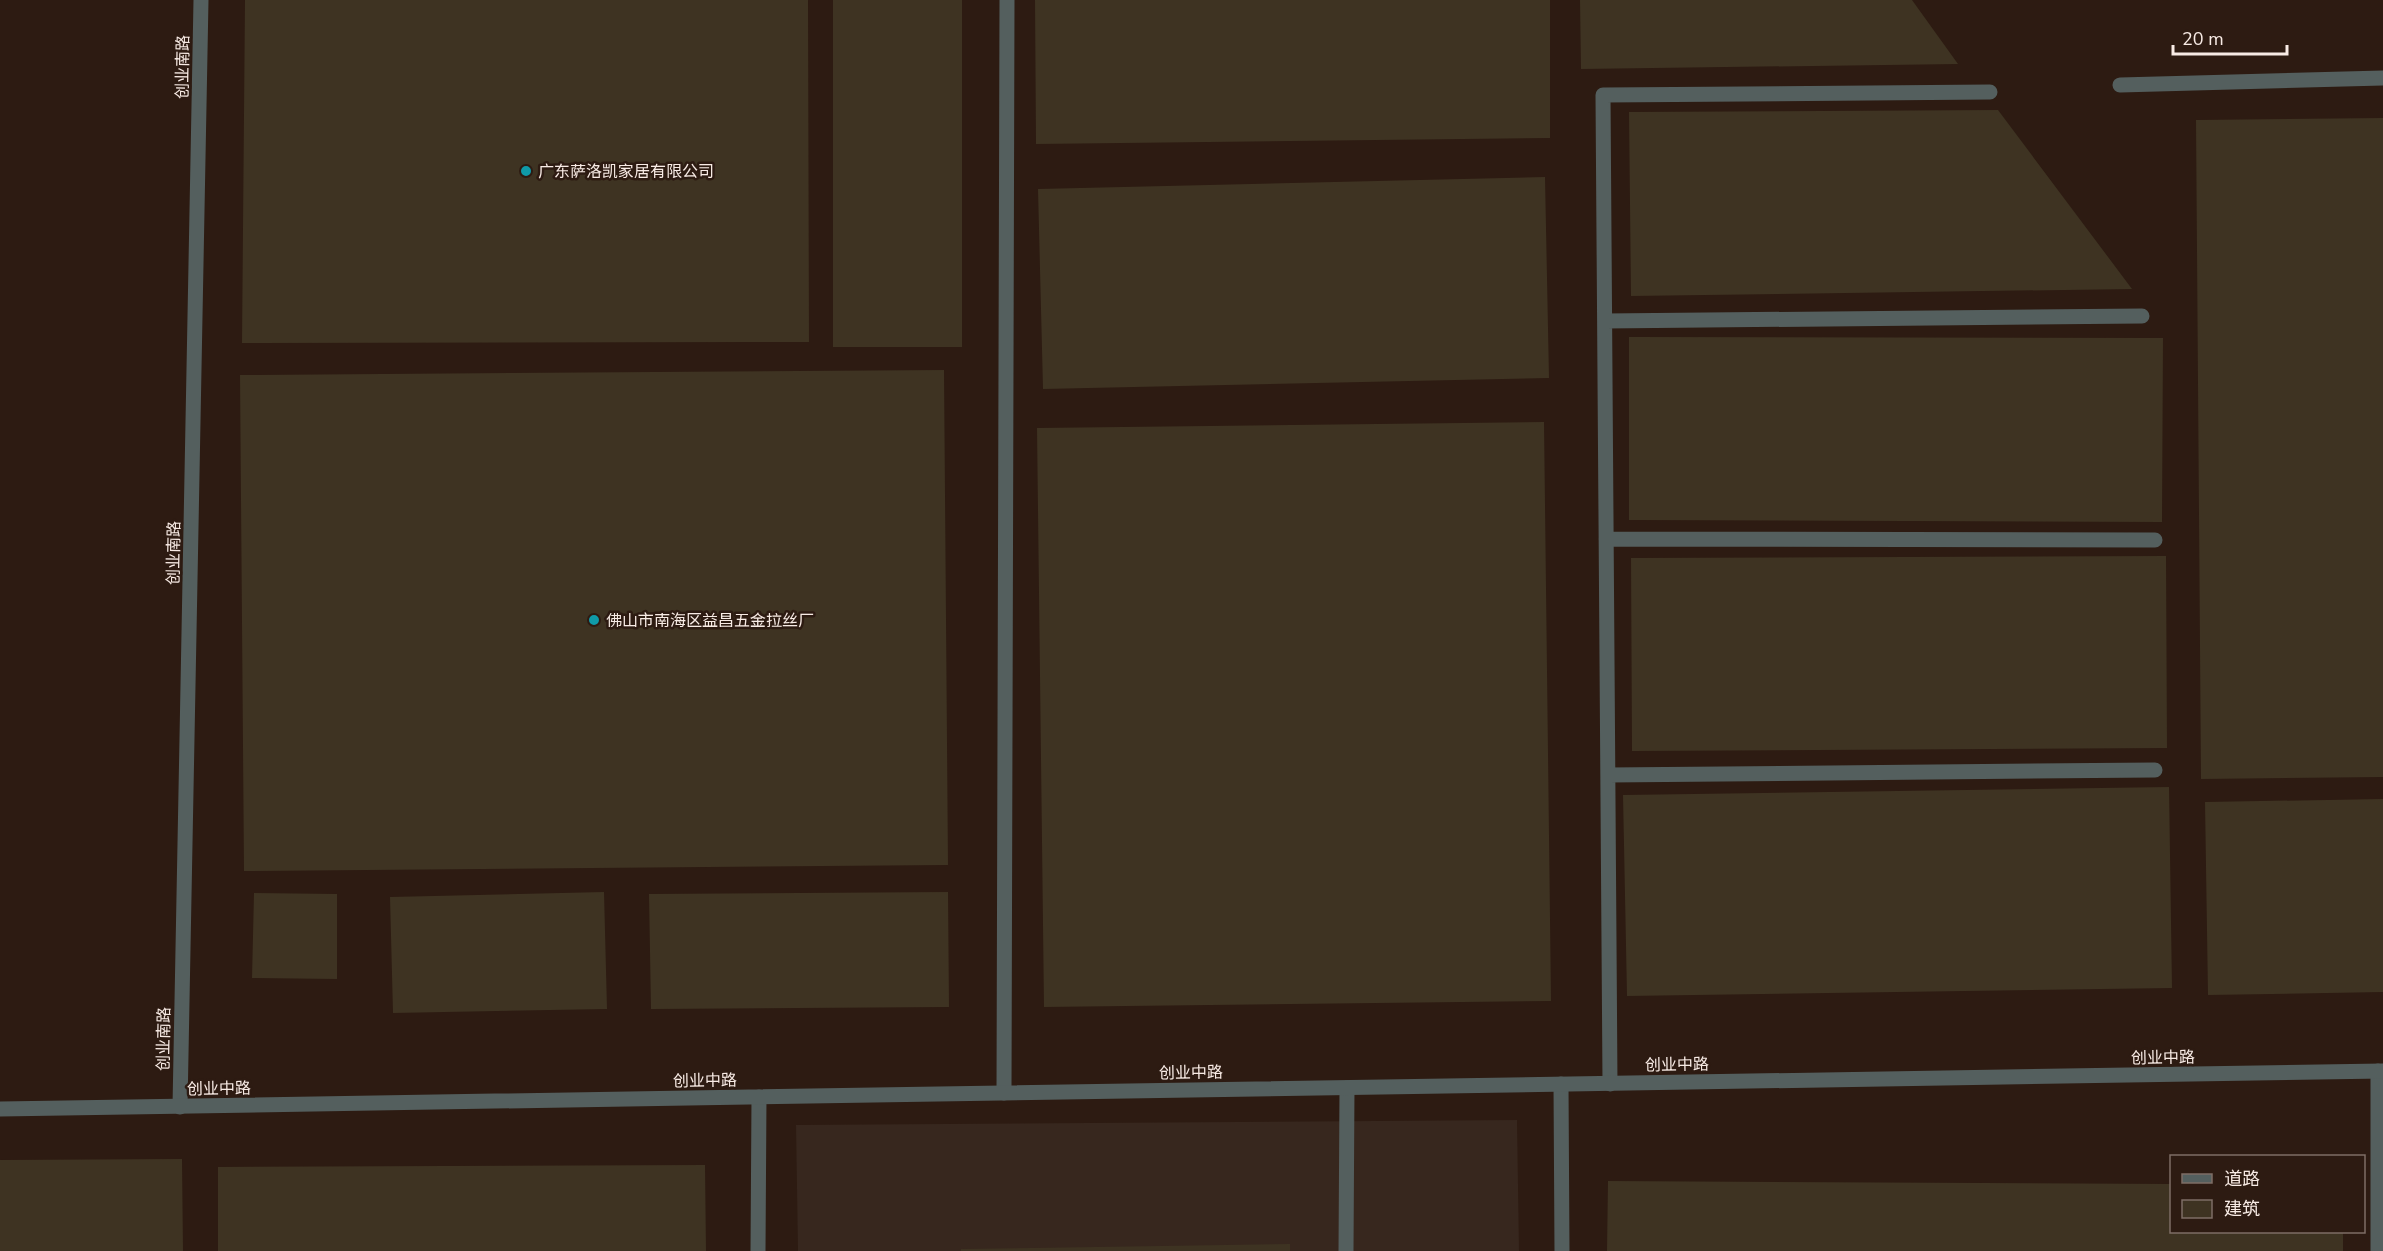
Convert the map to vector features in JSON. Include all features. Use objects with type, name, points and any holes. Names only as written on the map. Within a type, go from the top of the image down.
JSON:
[{"type":"street","name":"创业南路","points":[[180,1107],[201,0]]},
{"type":"street","points":[[1004,1093],[1007,0]]},
{"type":"street","points":[[2120,85],[2383,78]]},
{"type":"street","points":[[1610,1083],[1603,95],[1990,92]]},
{"type":"street","points":[[1605,321],[2142,316]]},
{"type":"street","points":[[1606,539],[2155,540]]},
{"type":"street","points":[[1608,775],[2155,770]]},
{"type":"street","name":"创业中路","points":[[0,1109],[2381,1071]]},
{"type":"street","points":[[2378,1251],[2381,1071]]},
{"type":"street","points":[[1560,1084],[1562,1251]]},
{"type":"street","points":[[1346,1251],[1347,1088]]},
{"type":"street","points":[[759,1097],[759,1251]]},
{"type":"shaded area","points":[[1517,1120],[1519,1251],[798,1251],[796,1125]]},
{"type":"building","name":"广东萨洛凯家居有限公司","points":[[245,0],[808,0],[809,342],[242,343]]},
{"type":"building","points":[[833,0],[962,0],[962,347],[833,347]]},
{"type":"building","points":[[1035,0],[1550,0],[1550,138],[1036,144]]},
{"type":"building","points":[[1580,0],[1912,0],[1958,64],[1581,69]]},
{"type":"building","points":[[1998,110],[2132,289],[1631,296],[1629,112]]},
{"type":"building","points":[[2383,118],[2383,777],[2201,779],[2196,120]]},
{"type":"building","points":[[1545,177],[1549,378],[1043,389],[1038,189]]},
{"type":"building","points":[[1629,337],[2163,338],[2162,522],[1629,520]]},
{"type":"building","name":"佛山市南海区益昌五金拉丝厂","points":[[944,370],[948,865],[244,871],[240,375]]},
{"type":"building","points":[[1544,422],[1551,1001],[1044,1007],[1037,428]]},
{"type":"building","points":[[2166,556],[2167,748],[1632,751],[1631,558]]},
{"type":"building","points":[[2169,787],[2172,988],[1627,996],[1623,795]]},
{"type":"building","points":[[2383,799],[2383,992],[2208,995],[2205,802]]},
{"type":"building","points":[[604,892],[607,1009],[393,1013],[390,897]]},
{"type":"building","points":[[948,892],[949,1007],[651,1009],[649,894]]},
{"type":"building","points":[[254,893],[337,894],[337,979],[252,978]]},
{"type":"building","points":[[182,1159],[183,1251],[0,1251],[0,1160]]},
{"type":"building","points":[[705,1165],[706,1251],[218,1251],[218,1167]]},
{"type":"building","points":[[1608,1181],[2170,1184],[2170,1233],[2343,1233],[2343,1251],[1607,1251]]},
{"type":"building","points":[[1290,1244],[1290,1251],[961,1251],[961,1249]]},
{"type":"place","name":"广东萨洛凯家居有限公司","points":[[526,171]]},
{"type":"place","name":"佛山市南海区益昌五金拉丝厂","points":[[594,620]]}]
